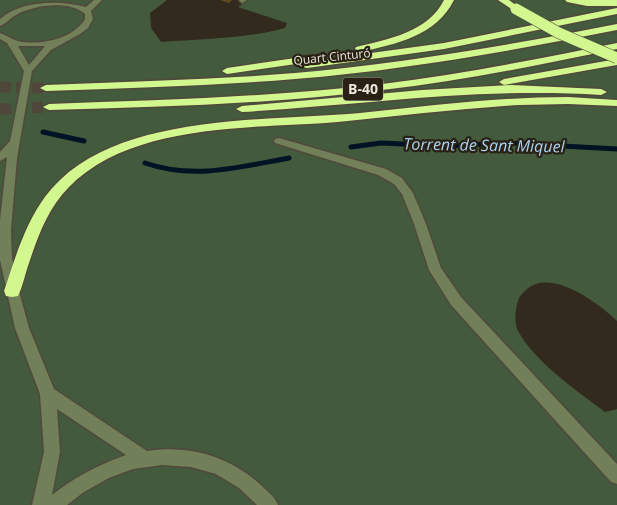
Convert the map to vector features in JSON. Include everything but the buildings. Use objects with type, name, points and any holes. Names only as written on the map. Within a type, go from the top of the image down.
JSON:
[{"type":"highway","points":[[167,83],[344,53],[379,45],[401,38],[438,19],[446,9],[449,0]]},
{"type":"highway","points":[[503,0],[559,33],[617,60]]},
{"type":"highway","points":[[570,0],[588,3],[617,3]]},
{"type":"highway","points":[[209,80],[444,46],[617,11]]},
{"type":"highway","name":"Quart Cinturó","points":[[46,88],[167,83],[342,71],[525,46],[617,27]]},
{"type":"highway","name":"B-40","points":[[49,107],[304,94],[383,86],[551,60],[617,46]]},
{"type":"highway","points":[[438,93],[617,60]]},
{"type":"highway","points":[[106,105],[198,111],[304,106],[438,93],[573,89],[617,94]]},
{"type":"highway","points":[[12,291],[26,249],[52,199],[64,183],[92,162],[128,146],[187,130],[528,101],[588,100],[617,103]]},
{"type":"street","points":[[19,10],[24,0]]},
{"type":"street","points":[[41,505],[52,452],[48,394],[22,328],[12,291],[6,258],[3,217],[28,71],[48,48],[74,34],[85,26],[89,19],[86,11],[77,5],[45,0]]},
{"type":"street","points":[[0,24],[4,18],[19,10],[36,5],[81,0]]},
{"type":"street","points":[[86,11],[98,0]]},
{"type":"street","points":[[3,38],[32,45],[61,40]]},
{"type":"street","points":[[3,38],[28,71]]},
{"type":"street","points":[[279,141],[382,172],[398,181],[407,193],[420,224],[435,270],[456,301],[617,476]]},
{"type":"street","points":[[0,158],[15,142]]},
{"type":"street","points":[[48,394],[144,458]]},
{"type":"street","points":[[53,505],[79,485],[100,473],[144,458],[166,456],[188,457],[218,466],[246,482],[269,505]]},
{"type":"green space","points":[[0,0],[167,0],[150,13],[151,28],[161,42],[239,36],[285,28],[287,23],[238,7],[249,0],[617,0],[617,321],[587,297],[561,285],[549,283],[537,284],[527,289],[520,296],[515,316],[518,331],[546,365],[605,412],[617,409],[617,505],[0,505]]},
{"type":"waterway","name":"Torrent de Sant Miquel","points":[[43,132],[84,141]]},
{"type":"waterway","name":"Torrent de Sant Miquel","points":[[351,147],[381,143],[447,146],[507,143],[617,149]]},
{"type":"waterway","name":"Torrent de Sant Miquel","points":[[145,163],[181,171],[199,171],[235,168],[289,158]]},
{"type":"tunnel","points":[[0,87],[46,88]]},
{"type":"tunnel","points":[[0,109],[49,107]]}]
